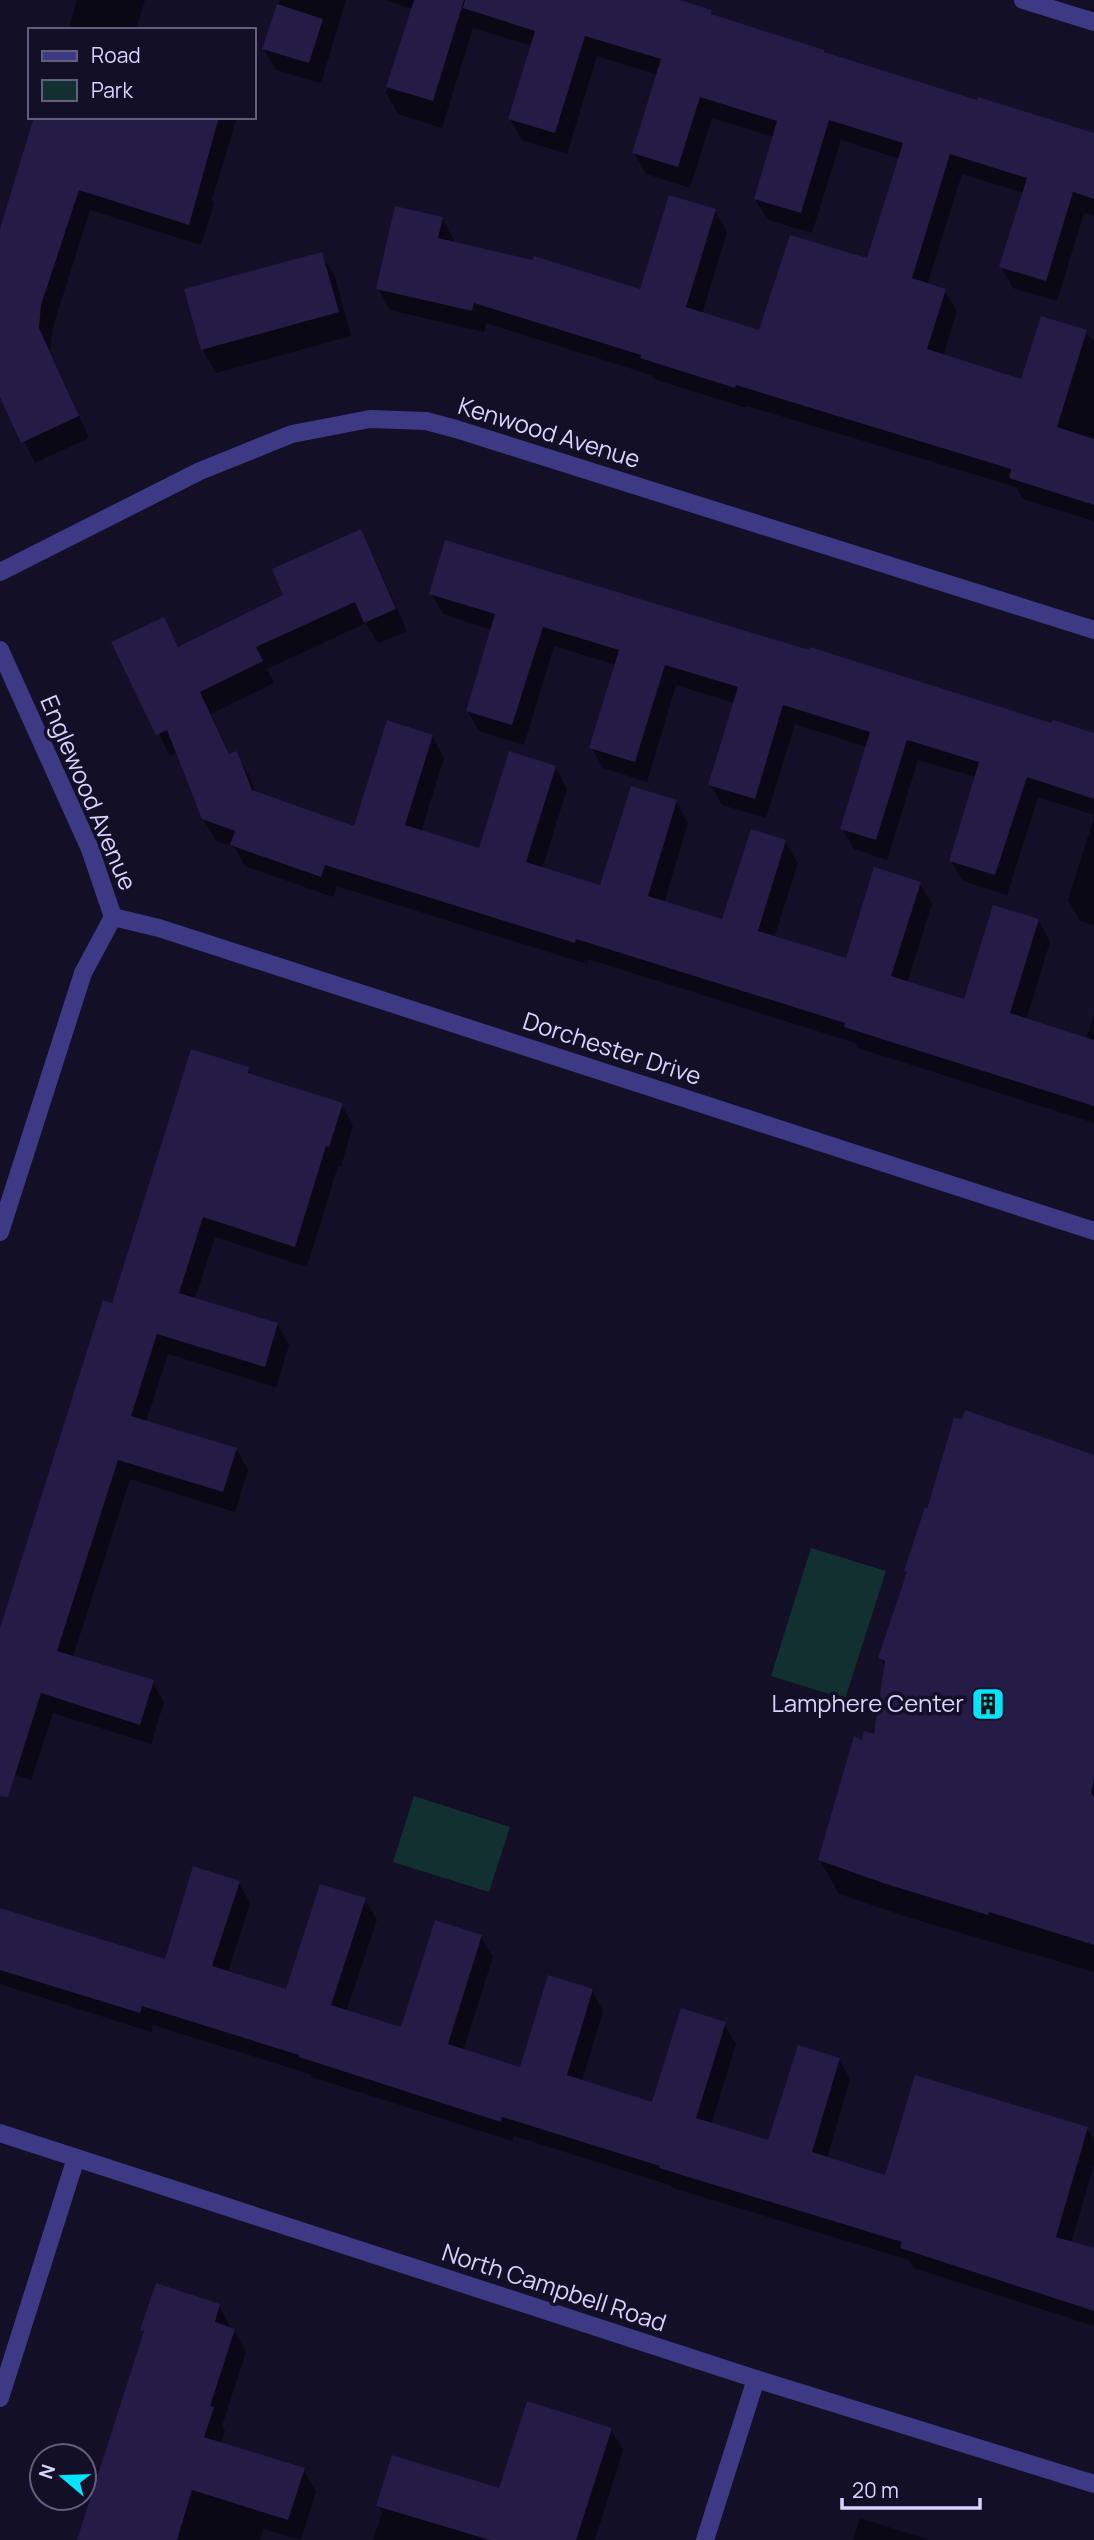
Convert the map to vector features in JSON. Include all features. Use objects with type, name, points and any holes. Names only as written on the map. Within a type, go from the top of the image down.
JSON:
[{"type":"street","points":[[1023,0],[1094,22]]},
{"type":"street","name":"Kenwood Avenue","points":[[0,572],[200,471],[292,434],[370,419],[401,419],[426,421],[456,429],[1094,630]]},
{"type":"street","name":"Englewood Avenue","points":[[0,650],[90,849],[113,917],[83,973],[0,1232]]},
{"type":"street","name":"Dorchester Drive","points":[[113,917],[173,933],[1094,1231]]},
{"type":"street","name":"North Campbell Road","points":[[0,2133],[756,2379],[1094,2484]]},
{"type":"street","points":[[0,2398],[76,2158]]},
{"type":"street","points":[[705,2540],[756,2379]]},
{"type":"green space","points":[[811,1548],[886,1571],[845,1699],[771,1676]]},
{"type":"green space","points":[[414,1796],[510,1827],[489,1892],[393,1862]]},
{"type":"building","points":[[414,0],[464,0],[433,101],[386,87]]},
{"type":"building","points":[[465,0],[680,0],[712,10],[711,14],[824,52],[1094,133],[1094,199],[1073,192],[1046,281],[999,267],[1027,178],[950,154],[912,278],[946,289],[927,349],[1021,379],[1041,316],[1087,330],[1057,427],[1094,439],[1094,505],[1009,478],[1011,469],[736,385],[735,388],[640,358],[641,355],[474,303],[472,311],[376,289],[395,206],[443,217],[438,238],[533,260],[534,256],[640,289],[669,195],[716,209],[686,307],[759,330],[790,235],[867,258],[903,143],[829,120],[801,213],[754,199],[777,121],[700,97],[678,167],[632,153],[661,59],[585,36],[555,133],[508,119],[535,31],[463,8]]},
{"type":"building","points":[[277,4],[323,19],[309,63],[262,49]]},
{"type":"building","points":[[33,119],[218,119],[189,225],[79,190],[41,305],[39,328],[79,416],[21,443],[0,397],[0,229]]},
{"type":"building","points":[[322,252],[339,312],[201,350],[184,289]]},
{"type":"building","points":[[361,529],[396,609],[364,623],[355,602],[256,647],[263,661],[200,692],[229,754],[237,751],[252,790],[354,826],[387,720],[433,735],[405,825],[479,848],[509,751],[556,766],[526,862],[600,885],[631,786],[677,800],[648,896],[722,919],[751,829],[786,840],[758,931],[846,958],[874,867],[921,882],[891,976],[964,999],[993,905],[1039,919],[1010,1013],[1094,1040],[1094,1106],[844,1027],[845,1023],[576,939],[575,943],[325,865],[321,877],[230,845],[235,831],[202,819],[167,730],[156,735],[111,642],[164,617],[178,647],[283,595],[272,569]]},
{"type":"building","points":[[445,540],[809,650],[810,647],[1051,723],[1053,720],[1094,733],[1094,799],[1027,777],[995,875],[949,861],[979,762],[907,740],[876,840],[840,829],[870,732],[783,705],[755,799],[708,785],[738,687],[665,665],[635,762],[589,748],[619,650],[543,627],[512,725],[466,711],[495,614],[429,594]]},
{"type":"building","points":[[191,1049],[249,1067],[248,1073],[343,1103],[329,1147],[326,1146],[295,1247],[203,1217],[179,1293],[278,1323],[265,1367],[157,1334],[131,1416],[237,1448],[223,1492],[118,1460],[57,1651],[154,1680],[140,1725],[41,1693],[8,1797],[0,1796],[0,1628],[103,1300],[112,1303]]},
{"type":"building","name":"Lamphere Center","points":[[965,1410],[1094,1455],[1094,1779],[1091,1793],[1094,1797],[1094,1945],[989,1912],[988,1915],[886,1884],[818,1860],[854,1736],[862,1740],[864,1731],[874,1734],[885,1661],[878,1658],[954,1418],[962,1419]]},
{"type":"building","points":[[193,1866],[240,1881],[212,1966],[286,1989],[320,1884],[366,1898],[331,2005],[401,2027],[435,1920],[482,1935],[448,2044],[520,2067],[548,1975],[593,1989],[567,2075],[652,2102],[681,2008],[726,2022],[696,2118],[768,2140],[798,2045],[840,2058],[812,2152],[885,2175],[915,2075],[1088,2127],[1056,2237],[1094,2248],[1094,2311],[900,2248],[902,2242],[659,2168],[660,2166],[502,2117],[501,2122],[142,2006],[140,2013],[0,1970],[0,1908],[165,1959]]},
{"type":"building","points":[[156,2283],[220,2304],[215,2322],[235,2329],[210,2406],[214,2407],[204,2437],[305,2468],[288,2520],[192,2490],[177,2540],[77,2540],[86,2512],[98,2512],[98,2474],[144,2331],[140,2330]]},
{"type":"building","points":[[527,2401],[612,2428],[576,2540],[490,2540],[376,2506],[392,2455],[499,2488]]},
{"type":"place","name":"Lamphere Center","points":[[988,1704]]}]
